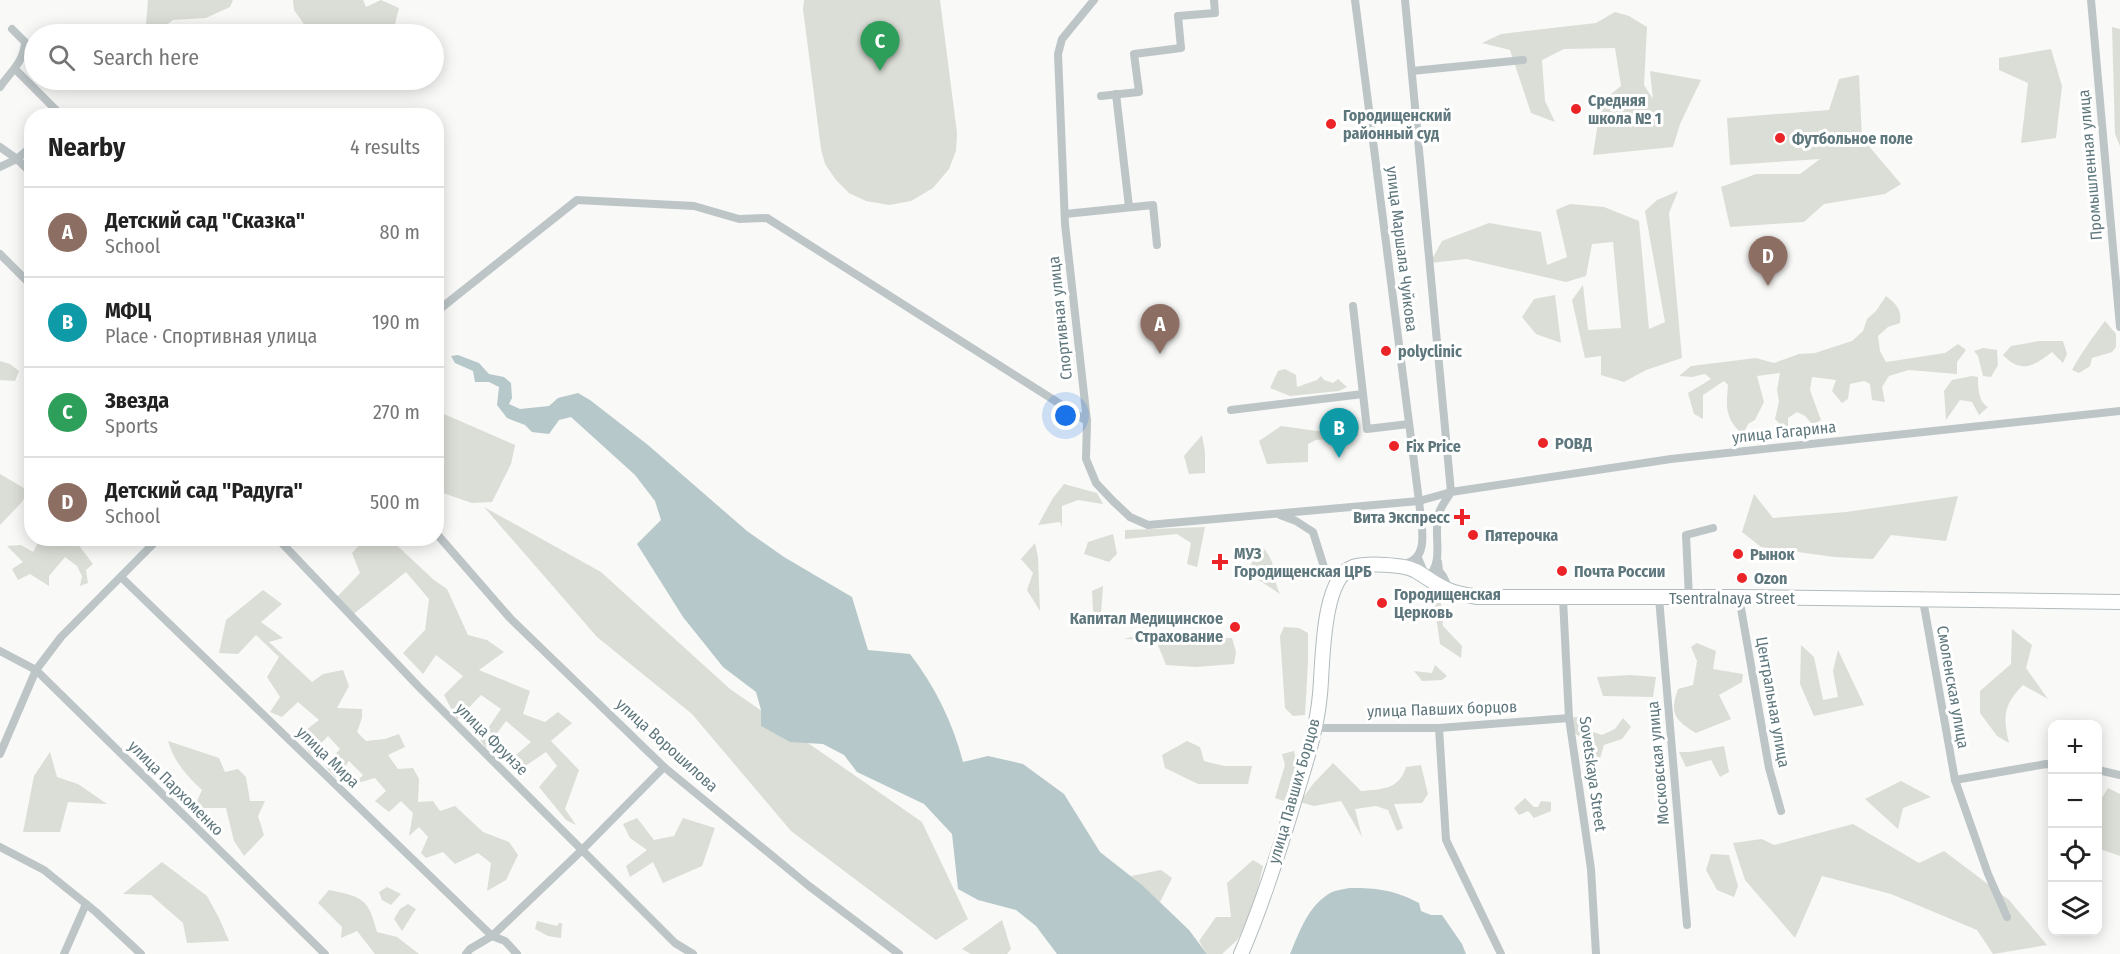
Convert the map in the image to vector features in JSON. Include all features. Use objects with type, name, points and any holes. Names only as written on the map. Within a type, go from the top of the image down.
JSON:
[{"type":"main road","name":"Tsentralnaya Street","points":[[1335,587],[1352,567],[1392,564],[1414,570],[1450,591],[1478,597],[1563,599],[1739,597],[2120,602]]},
{"type":"main road","name":"улица Павших Борцов","points":[[1241,952],[1280,850],[1315,728],[1326,613],[1335,587]]},
{"type":"street","name":"Спортивная улица","points":[[1094,0],[1062,39],[1058,54],[1065,214],[1087,421],[1086,459],[1096,483],[1130,517],[1148,525],[1419,501]]},
{"type":"street","points":[[1101,96],[1138,92],[1134,54],[1181,48],[1178,16],[1215,13],[1214,0]]},
{"type":"street","name":"улица Маршала Чуйкова","points":[[1355,0],[1419,501],[1422,550],[1418,558]]},
{"type":"street","name":"улица Маршала Чуйкова","points":[[1405,0],[1451,492]]},
{"type":"street","name":"Промышленная улица","points":[[2091,0],[2120,327]]},
{"type":"street","points":[[12,29],[24,41]]},
{"type":"street","points":[[0,87],[15,69],[24,53]]},
{"type":"street","points":[[1412,71],[1523,60]]},
{"type":"street","points":[[15,69],[24,78]]},
{"type":"street","points":[[36,90],[54,108]]},
{"type":"street","points":[[1116,94],[1129,207]]},
{"type":"street","points":[[0,147],[24,166]]},
{"type":"street","points":[[0,167],[24,152]]},
{"type":"street","points":[[444,306],[577,200],[694,206],[740,219],[767,218],[1087,421]]},
{"type":"street","points":[[1065,214],[1153,205],[1157,245]]},
{"type":"street","points":[[0,254],[24,278]]},
{"type":"street","points":[[1353,306],[1368,429],[1409,424]]},
{"type":"street","points":[[1231,410],[1363,394]]},
{"type":"street","name":"улица Гагарина","points":[[1419,501],[1451,492],[1671,459],[2120,411]]},
{"type":"street","points":[[1450,591],[1438,571],[1437,526],[1439,511],[1451,492]]},
{"type":"street","points":[[1277,514],[1296,521],[1313,532],[1324,567],[1335,587]]},
{"type":"street","points":[[1689,598],[1686,535],[1713,528]]},
{"type":"street","name":"улица Ворошилова","points":[[444,542],[510,618],[664,767],[809,886],[899,954]]},
{"type":"street","points":[[0,754],[36,670],[61,638],[151,546]]},
{"type":"street","name":"улица Фрунзе","points":[[285,546],[419,687],[675,943],[693,954]]},
{"type":"street","points":[[1392,564],[1407,563],[1418,558],[1427,579],[1434,572],[1438,560]]},
{"type":"street","name":"улица Мира","points":[[121,577],[492,936],[505,941],[517,954]]},
{"type":"street","name":"Центральная улица","points":[[1739,597],[1769,768],[1781,811]]},
{"type":"street","name":"Московская улица","points":[[1659,598],[1687,925]]},
{"type":"street","name":"Sovetskaya Street","points":[[1563,599],[1569,717],[1591,869],[1596,954]]},
{"type":"street","name":"Смоленская улица","points":[[1923,600],[1955,780],[1988,873],[2007,916]]},
{"type":"street","name":"улица Пархоменко","points":[[0,651],[36,670],[325,954]]},
{"type":"street","name":"улица Павших борцов","points":[[1315,728],[1439,728],[1569,717]]},
{"type":"street","points":[[1439,728],[1446,840],[1501,954]]},
{"type":"street","points":[[1955,780],[2048,764]]},
{"type":"street","points":[[466,954],[470,949],[492,936],[664,767]]},
{"type":"street","points":[[2102,771],[2120,775]]},
{"type":"street","points":[[0,847],[44,870],[141,954]]},
{"type":"street","points":[[64,954],[86,904]]},
{"type":"shaded area","points":[[148,0],[233,0],[230,7],[206,18],[173,20],[168,24],[146,24]]},
{"type":"shaded area","points":[[293,0],[363,0],[366,7],[381,0],[399,8],[395,24],[304,24],[294,10]]},
{"type":"shaded area","points":[[804,0],[940,0],[957,133],[956,151],[949,169],[933,188],[911,201],[889,205],[866,201],[849,193],[825,164],[821,149],[803,9]]},
{"type":"shaded area","points":[[1615,12],[1629,16],[1647,27],[1644,85],[1653,99],[1650,71],[1701,80],[1680,124],[1673,147],[1593,155],[1601,102],[1621,86],[1615,48],[1564,49],[1542,60],[1545,101],[1555,122],[1531,113],[1510,50],[1482,43],[1501,34],[1596,23]]},
{"type":"shaded area","points":[[2112,27],[2120,29],[2120,146],[2115,134]]},
{"type":"shaded area","points":[[2051,49],[2062,86],[2056,138],[2021,143],[2028,83],[1999,70],[1999,58]]},
{"type":"shaded area","points":[[1859,75],[1862,138],[1901,184],[1885,194],[1824,204],[1804,222],[1730,227],[1721,187],[1756,174],[1800,174],[1820,159],[1730,165],[1727,118],[1829,110],[1839,79]]},
{"type":"shaded area","points":[[1678,191],[1669,213],[1682,358],[1646,370],[1624,382],[1601,375],[1601,356],[1585,358],[1572,300],[1583,285],[1588,330],[1621,328],[1613,242],[1592,244],[1586,276],[1566,282],[1466,259],[1430,263],[1442,241],[1489,223],[1541,232],[1547,265],[1567,257],[1556,210],[1570,204],[1604,207],[1639,221],[1649,329],[1665,322],[1645,211],[1657,200]]},
{"type":"shaded area","points":[[1555,295],[1561,343],[1536,334],[1522,317],[1534,299]]},
{"type":"shaded area","points":[[1886,296],[1897,307],[1900,323],[1888,327],[1878,336],[1880,351],[1886,362],[1945,353],[1958,344],[1966,350],[1957,362],[1957,374],[1909,370],[1889,376],[1882,387],[1885,402],[1872,400],[1870,384],[1864,381],[1850,384],[1848,399],[1842,403],[1832,391],[1836,380],[1812,377],[1810,390],[1821,420],[1813,425],[1805,416],[1797,412],[1788,418],[1788,432],[1775,419],[1779,401],[1777,390],[1780,373],[1757,376],[1764,402],[1755,420],[1748,424],[1743,435],[1728,413],[1728,385],[1724,381],[1703,395],[1703,419],[1694,414],[1688,393],[1711,379],[1705,374],[1692,377],[1679,376],[1691,366],[1756,358],[1774,363],[1799,354],[1815,353],[1852,341],[1863,331],[1867,319],[1876,311]]},
{"type":"shaded area","points":[[2105,321],[2116,334],[2116,347],[2112,352],[2092,358],[2090,366],[2079,373],[2072,370],[2083,351]]},
{"type":"shaded area","points":[[2039,341],[2063,341],[2067,354],[2063,363],[2052,352],[2028,366],[2015,365],[2003,355],[2011,346]]},
{"type":"shaded area","points":[[1983,348],[1997,350],[1998,365],[1991,377],[1983,376],[1978,356],[1974,351]]},
{"type":"shaded area","points":[[458,355],[479,363],[489,374],[504,377],[511,383],[512,398],[509,404],[520,409],[549,406],[558,398],[578,393],[590,400],[648,445],[747,531],[784,557],[852,597],[868,650],[910,654],[919,666],[942,705],[963,762],[988,756],[1023,764],[1064,794],[1100,852],[1142,885],[1189,930],[1207,954],[1057,954],[1036,926],[1016,910],[978,900],[958,889],[952,834],[924,804],[857,772],[844,755],[823,744],[790,742],[761,726],[761,710],[756,692],[723,667],[683,617],[637,544],[661,520],[655,501],[635,475],[571,417],[559,420],[549,434],[532,432],[525,425],[507,418],[497,405],[499,387],[489,382],[475,382],[473,371],[455,363],[451,356]]},
{"type":"shaded area","points":[[0,361],[10,364],[19,371],[15,381],[0,380]]},
{"type":"shaded area","points":[[1285,369],[1296,375],[1297,387],[1317,380],[1321,376],[1324,380],[1333,383],[1338,379],[1347,387],[1339,391],[1290,396],[1270,388],[1278,371]]},
{"type":"shaded area","points":[[1978,377],[1980,398],[1988,407],[1979,415],[1972,402],[1960,400],[1946,420],[1944,391],[1952,380]]},
{"type":"shaded area","points":[[444,414],[515,445],[511,464],[492,502],[472,503],[444,493]]},
{"type":"shaded area","points":[[1359,425],[1358,436],[1316,440],[1308,444],[1308,462],[1267,464],[1259,441],[1281,426],[1317,431]]},
{"type":"shaded area","points":[[1202,435],[1205,473],[1189,474],[1184,456]]},
{"type":"shaded area","points":[[0,474],[24,488],[24,498],[0,525]]},
{"type":"shaded area","points":[[1064,484],[1097,493],[1103,504],[1078,500],[1062,506],[1062,527],[1060,522],[1038,525],[1053,498]]},
{"type":"shaded area","points":[[1754,494],[1773,518],[1846,512],[1958,496],[1946,541],[1891,535],[1873,559],[1834,557],[1761,547],[1742,532]]},
{"type":"shaded area","points":[[484,507],[601,572],[730,689],[922,822],[968,919],[936,940],[791,831],[692,714],[597,637]]},
{"type":"shaded area","points":[[1205,527],[1197,567],[1187,564],[1191,543],[1177,534],[1125,539],[1125,530]]},
{"type":"shaded area","points":[[1113,534],[1117,554],[1109,562],[1084,554],[1088,542]]},
{"type":"shaded area","points":[[1035,543],[1038,557],[1040,611],[1027,590],[1033,573],[1021,559]]},
{"type":"shaded area","points":[[21,545],[33,552],[36,546],[79,546],[93,564],[86,570],[88,583],[80,586],[82,576],[77,566],[65,557],[49,576],[49,586],[30,574],[18,580],[12,569],[23,562],[7,546]]},
{"type":"shaded area","points":[[358,546],[398,546],[447,589],[468,635],[487,640],[504,652],[479,670],[530,691],[523,714],[545,722],[558,712],[572,723],[551,741],[579,770],[565,809],[576,825],[566,820],[539,787],[557,766],[546,752],[518,771],[509,761],[531,742],[506,721],[486,748],[480,740],[501,709],[481,695],[457,720],[444,695],[463,676],[436,655],[423,674],[403,653],[425,630],[429,599],[406,572],[351,616],[337,597],[360,573],[352,553]]},
{"type":"shaded area","points":[[1261,546],[1272,563],[1280,594],[1247,572]]},
{"type":"shaded area","points":[[1103,586],[1100,628],[1093,610],[1092,591]]},
{"type":"shaded area","points":[[263,590],[282,604],[261,622],[283,638],[269,642],[312,682],[323,674],[343,670],[349,686],[337,708],[362,709],[362,718],[357,732],[366,741],[385,739],[399,734],[405,747],[388,755],[398,769],[413,768],[419,779],[418,802],[433,801],[440,811],[455,806],[483,832],[509,842],[518,855],[506,880],[487,891],[491,863],[478,853],[455,864],[443,852],[426,858],[421,853],[428,837],[419,827],[409,836],[413,813],[401,801],[389,812],[375,801],[386,791],[375,778],[354,784],[363,775],[349,761],[336,778],[325,766],[340,749],[328,736],[311,754],[297,737],[319,720],[298,702],[282,717],[270,712],[280,697],[267,677],[279,657],[256,635],[238,654],[219,653],[226,620]]},
{"type":"shaded area","points":[[1434,602],[1441,603],[1443,626],[1462,646],[1461,658],[1440,644]]},
{"type":"shaded area","points":[[1284,627],[1299,628],[1308,633],[1305,715],[1293,716],[1285,708],[1280,636]]},
{"type":"shaded area","points":[[2012,629],[2032,645],[2026,668],[2048,699],[2023,685],[2016,692],[2006,712],[2009,743],[1997,736],[1980,713],[1980,691],[2011,664]]},
{"type":"shaded area","points":[[1167,630],[1195,639],[1232,638],[1236,652],[1234,664],[1196,667],[1166,665],[1156,640],[1123,639]]},
{"type":"shaded area","points":[[1697,643],[1716,651],[1713,669],[1743,674],[1742,682],[1719,695],[1731,719],[1696,733],[1679,720],[1674,705],[1678,689],[1693,685],[1697,661],[1691,647]]},
{"type":"shaded area","points":[[1801,645],[1814,657],[1823,700],[1838,697],[1833,671],[1838,650],[1864,705],[1814,716],[1800,684]]},
{"type":"shaded area","points":[[1435,665],[1447,676],[1442,680],[1422,681],[1414,671],[1432,673]]},
{"type":"shaded area","points":[[1630,675],[1656,677],[1653,697],[1603,696],[1597,677]]},
{"type":"shaded area","points":[[1588,715],[1588,730],[1602,735],[1615,729],[1623,718],[1631,727],[1622,739],[1604,745],[1599,762],[1589,757],[1583,740],[1575,733],[1569,718]]},
{"type":"shaded area","points":[[168,741],[219,758],[225,772],[238,769],[246,777],[250,801],[265,801],[258,816],[264,835],[244,856],[234,841],[226,808],[194,808],[202,790],[181,768]]},
{"type":"shaded area","points":[[1187,741],[1200,747],[1204,761],[1224,766],[1252,766],[1248,784],[1198,784],[1165,768],[1162,755]]},
{"type":"shaded area","points":[[1724,746],[1729,772],[1720,777],[1711,760],[1686,767],[1679,752],[1690,752]]},
{"type":"shaded area","points":[[1294,751],[1298,768],[1284,801],[1275,798],[1285,765],[1282,754]]},
{"type":"shaded area","points":[[50,752],[57,777],[78,784],[107,804],[68,802],[60,832],[23,832],[34,776]]},
{"type":"shaded area","points":[[1333,763],[1361,791],[1389,787],[1399,780],[1406,767],[1421,765],[1428,794],[1422,803],[1394,804],[1403,828],[1397,831],[1388,810],[1376,806],[1355,809],[1362,837],[1341,801],[1314,806],[1300,802]]},
{"type":"shaded area","points":[[1901,781],[1931,797],[1903,808],[1898,829],[1865,799]]},
{"type":"shaded area","points":[[2108,788],[2120,794],[2120,856],[2102,850],[2102,798]]},
{"type":"shaded area","points":[[1525,798],[1534,807],[1538,807],[1541,801],[1551,802],[1551,811],[1534,818],[1528,811],[1519,815],[1514,808]]},
{"type":"shaded area","points":[[637,818],[654,840],[674,836],[683,818],[715,828],[702,866],[663,883],[653,862],[630,877],[626,866],[647,850],[630,838],[623,824]]},
{"type":"shaded area","points":[[1853,824],[1919,863],[1944,851],[2009,900],[2047,945],[1993,954],[1977,930],[1891,894],[1822,876],[1795,938],[1745,880],[1733,843],[1762,839],[1774,845]]},
{"type":"shaded area","points":[[1711,854],[1729,855],[1738,886],[1734,897],[1717,890],[1706,870]]},
{"type":"shaded area","points":[[1253,860],[1263,866],[1252,914],[1237,940],[1222,954],[1207,954],[1199,941],[1216,917],[1231,917],[1227,883]]},
{"type":"shaded area","points":[[162,862],[207,896],[229,941],[187,943],[183,923],[151,895],[123,894]]},
{"type":"shaded area","points":[[1161,870],[1172,878],[1160,902],[1131,876]]},
{"type":"shaded area","points":[[387,887],[401,894],[391,905],[382,900],[379,892]]},
{"type":"shaded area","points":[[1350,888],[1378,889],[1394,893],[1419,903],[1421,911],[1431,915],[1442,915],[1462,944],[1466,954],[1290,954],[1301,928],[1317,904],[1332,892]]},
{"type":"shaded area","points":[[329,890],[357,897],[367,906],[377,932],[397,937],[419,954],[375,954],[357,931],[341,938],[342,927],[318,903]]},
{"type":"shaded area","points":[[408,904],[416,909],[402,931],[394,919],[400,909]]},
{"type":"shaded area","points":[[1002,920],[1011,949],[1007,954],[971,954],[962,949]]},
{"type":"shaded area","points":[[537,921],[557,926],[562,923],[561,938],[548,936],[535,929]]},
{"type":"place","name":"Звезда","points":[[880,71]]},
{"type":"place","name":"Средняя школа № 1","points":[[1576,109]]},
{"type":"place","name":"Городищенский районный суд","points":[[1331,124]]},
{"type":"place","name":"Футбольное поле","points":[[1780,138]]},
{"type":"place","name":"Детский сад \"Радуга\"","points":[[1768,286]]},
{"type":"place","name":"polyclinic","points":[[1386,351]]},
{"type":"place","name":"Детский сад \"Сказка\"","points":[[1160,354]]},
{"type":"place","name":"РОВД","points":[[1543,443]]},
{"type":"place","name":"Fix Price","points":[[1394,446]]},
{"type":"place","name":"МФЦ","points":[[1339,458]]},
{"type":"place","name":"Вита Экспресс","points":[[1462,517]]},
{"type":"place","name":"Пятерочка","points":[[1473,535]]},
{"type":"place","name":"Рынок","points":[[1738,554]]},
{"type":"place","name":"МУЗ Городищенская ЦРБ","points":[[1220,562]]},
{"type":"place","name":"Почта России","points":[[1562,571]]},
{"type":"place","name":"Ozon","points":[[1742,578]]},
{"type":"place","name":"Городищенская Церковь","points":[[1382,603]]},
{"type":"place","name":"Капитал Медицинское Страхование","points":[[1235,627]]}]
